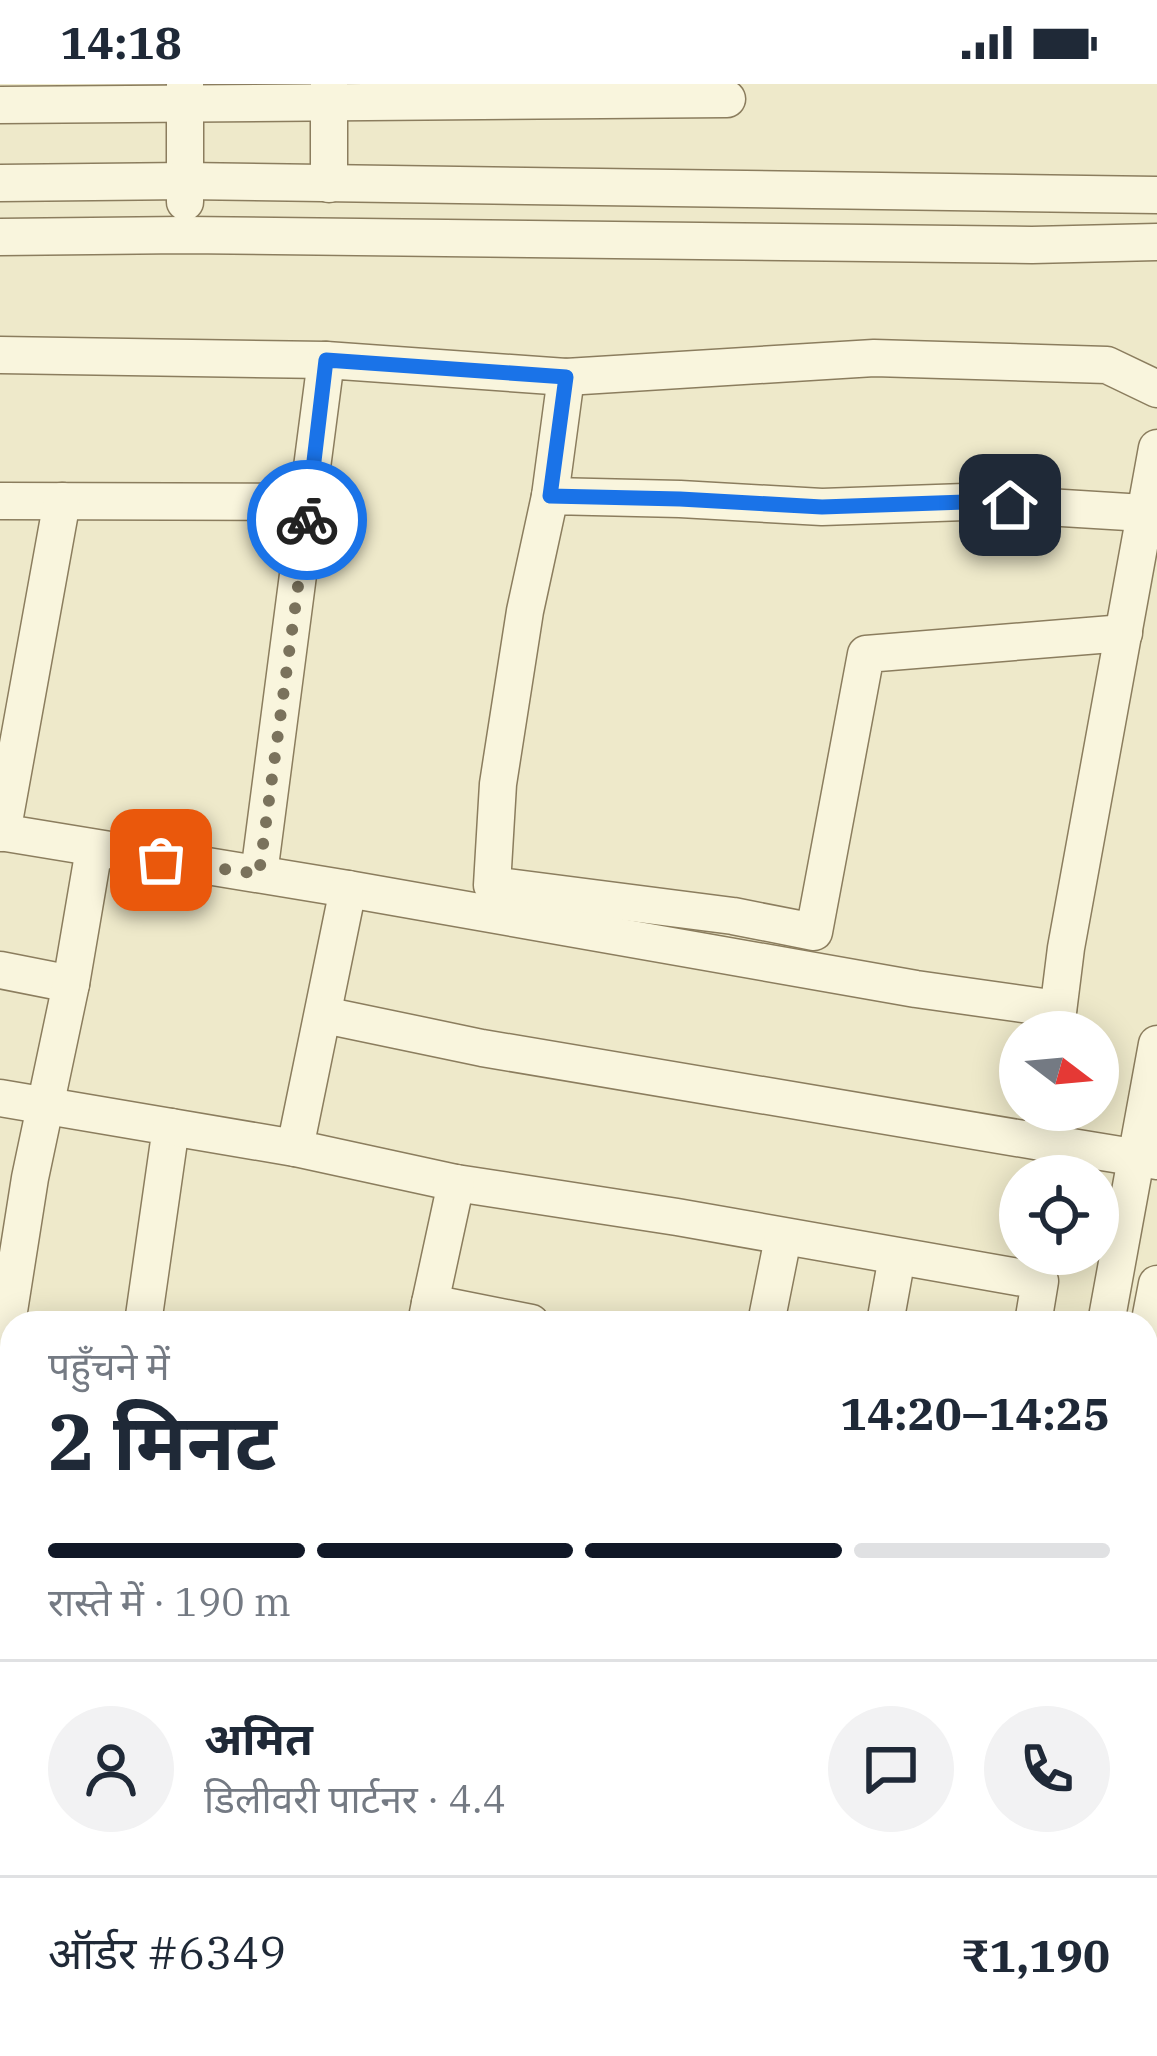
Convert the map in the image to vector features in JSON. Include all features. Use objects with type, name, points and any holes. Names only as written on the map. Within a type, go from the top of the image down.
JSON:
[{"type":"street","points":[[0,105],[184,94],[640,92],[728,99]]},
{"type":"street","points":[[184,94],[184,235]]},
{"type":"street","points":[[329,94],[329,184]]},
{"type":"street","points":[[0,183],[186,181],[1157,195]]},
{"type":"street","points":[[0,237],[1157,242]]},
{"type":"street","points":[[0,355],[326,360],[566,377],[874,358],[1107,365],[1157,388]]},
{"type":"street","points":[[259,874],[326,360]]},
{"type":"street","points":[[566,377],[550,496],[525,610],[498,784],[492,885],[734,916],[814,932],[866,654],[1124,634]]},
{"type":"street","points":[[1058,1011],[1157,448]]},
{"type":"street","points":[[550,496],[822,507],[965,502],[1144,513]]},
{"type":"street","points":[[0,501],[309,502]]},
{"type":"street","points":[[62,501],[1,833],[348,889],[916,989],[1016,1011]]},
{"type":"street","points":[[9,1311],[94,849]]},
{"type":"street","points":[[295,1148],[348,889]]},
{"type":"street","points":[[0,970],[71,984]]},
{"type":"street","points":[[324,1015],[482,1048],[999,1120]]},
{"type":"street","points":[[1109,1311],[1147,1160],[1157,1044]]},
{"type":"street","points":[[0,1099],[295,1148],[456,1183],[1040,1281],[1035,1311]]},
{"type":"street","points":[[145,1311],[171,1127]]},
{"type":"street","points":[[1058,1131],[1147,1160]]},
{"type":"street","points":[[428,1311],[456,1183]]},
{"type":"street","points":[[768,1311],[783,1238]]},
{"type":"street","points":[[886,1311],[897,1257]]},
{"type":"way so far","points":[[161,860],[259,874],[307,520]]},
{"type":"route","points":[[307,520],[326,360],[566,377],[550,496],[822,507],[1010,505]]}]
